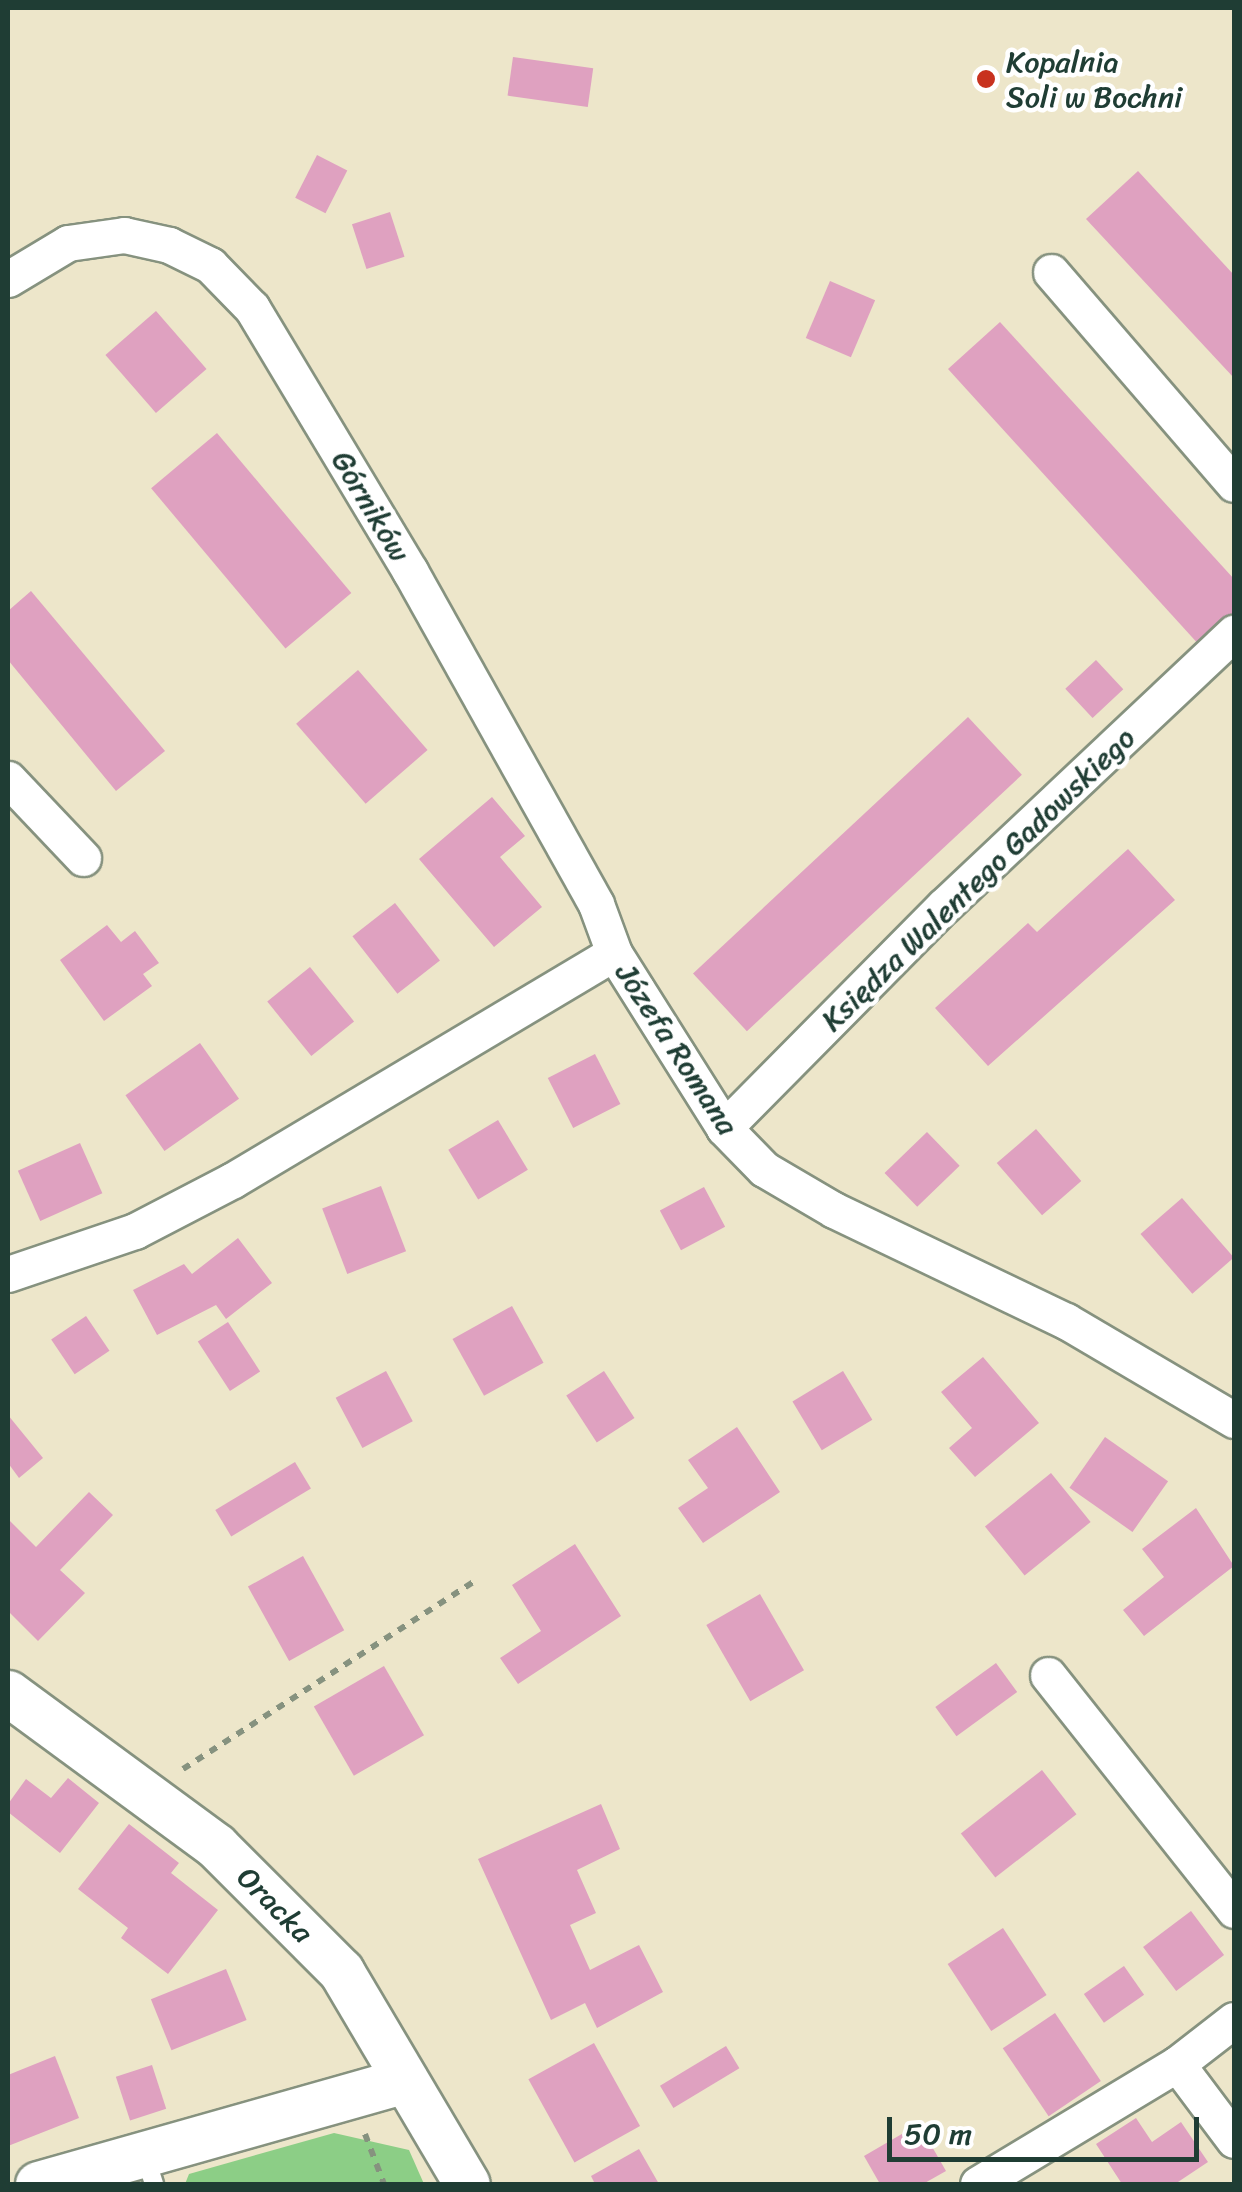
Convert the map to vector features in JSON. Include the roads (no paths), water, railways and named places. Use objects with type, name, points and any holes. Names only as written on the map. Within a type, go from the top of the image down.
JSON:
[{"type":"street","name":"Górników","points":[[8,278],[68,243],[124,235],[169,245],[210,266],[252,308],[420,588],[596,904],[614,953]]},
{"type":"street","points":[[1051,272],[1234,484]]},
{"type":"street","name":"Księdza Walentego Gadowskiego","points":[[724,1128],[945,905],[1234,633]]},
{"type":"street","points":[[8,779],[82,858]]},
{"type":"street","name":"Józefa Romana","points":[[8,1274],[135,1231],[233,1180],[614,953],[724,1128],[764,1169],[834,1210],[1066,1321],[1234,1420]]},
{"type":"street","points":[[1048,1675],[1234,1910]]},
{"type":"street","name":"Oracka","points":[[8,1692],[216,1846],[341,1972],[467,2184]]},
{"type":"street","points":[[978,2184],[1177,2064],[1234,2020]]},
{"type":"street","points":[[1177,2064],[1234,2140]]},
{"type":"street","points":[[38,2184],[149,2167],[405,2080]]},
{"type":"place","name":"Kopalnia Soli w Bochni","points":[[986,79]]}]
